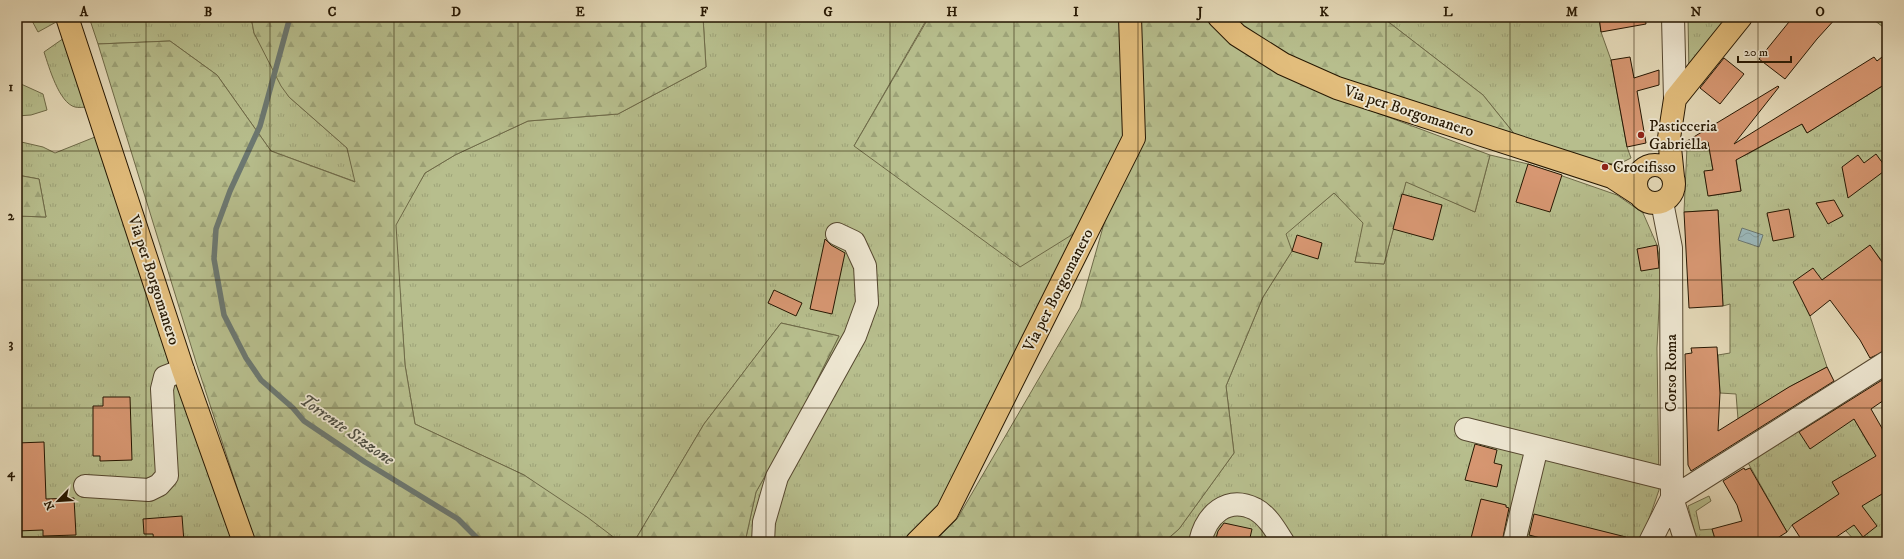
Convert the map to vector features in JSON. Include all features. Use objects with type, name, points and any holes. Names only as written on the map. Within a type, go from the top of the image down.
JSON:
[{"type":"main road","name":"Via per Borgomanero","points":[[67,17],[183,370],[244,542]]},
{"type":"main road","name":"Via per Borgomanero","points":[[916,542],[947,512],[1134,138],[1130,17]]},
{"type":"main road","name":"Via per Borgomanero","points":[[1219,17],[1237,35],[1283,64],[1337,88],[1612,177],[1649,199]]},
{"type":"main road","points":[[1668,138],[1649,165],[1640,170],[1635,182],[1649,199],[1667,199],[1674,189],[1668,138],[1675,99],[1741,17]]},
{"type":"main road","points":[[1612,177],[1649,165],[1665,167],[1673,178]]},
{"type":"street","points":[[1673,17],[1675,99]]},
{"type":"street","name":"Corso Roma","points":[[1649,199],[1671,248],[1672,489]]},
{"type":"street","points":[[763,542],[764,522],[777,477],[855,336],[867,303],[865,266],[860,254],[854,242],[837,234]]},
{"type":"street","points":[[1650,542],[1672,489],[1887,362]]},
{"type":"street","points":[[85,486],[148,490],[159,485],[167,476],[162,389],[165,377],[183,370]]},
{"type":"street","points":[[1466,429],[1537,447],[1672,489]]},
{"type":"street","points":[[1514,542],[1537,447]]},
{"type":"street","points":[[1672,489],[1686,542]]},
{"type":"street","points":[[1200,542],[1202,530],[1218,510],[1235,504],[1256,510],[1272,524],[1283,542]]},
{"type":"green space","points":[[30,17],[57,17],[58,21],[38,32]]},
{"type":"green space","points":[[89,17],[251,17],[254,33],[289,97],[347,148],[356,182],[271,151],[217,75],[170,41],[98,44]]},
{"type":"green space","points":[[251,17],[703,17],[706,67],[618,114],[528,121],[455,155],[425,173],[396,225],[405,365],[415,424],[524,475],[587,517],[620,542],[255,542],[196,362],[98,44],[170,41],[217,75],[271,151],[355,182],[347,148],[289,97],[281,86],[254,33]]},
{"type":"green space","points":[[703,17],[928,17],[854,146],[1078,230],[1036,322],[930,521],[904,542],[745,542],[756,492],[799,416],[839,336],[781,323],[704,424],[634,542],[619,542],[524,475],[415,424],[405,365],[395,225],[425,173],[455,155],[528,121],[618,114],[706,67]]},
{"type":"green space","points":[[929,17],[1382,17],[1483,95],[1516,136],[1335,78],[1305,86],[1490,155],[1475,212],[1406,182],[1384,264],[1355,262],[1363,223],[1334,193],[1286,234],[1292,251],[1263,297],[1226,386],[1234,453],[1179,529],[1164,542],[934,542],[957,519],[1080,308],[1107,213],[1020,267],[854,146]]},
{"type":"green space","points":[[1382,17],[1599,17],[1601,32],[1611,60],[1627,147],[1631,158],[1619,164],[1602,163],[1516,136],[1483,95]]},
{"type":"green space","points":[[1688,17],[1730,17],[1689,73]]},
{"type":"green space","points":[[1870,17],[1887,17],[1887,30]]},
{"type":"green space","points":[[64,38],[88,107],[75,107],[69,104],[59,92],[55,84],[44,52]]},
{"type":"green space","points":[[1887,83],[1887,267],[1870,246],[1822,280],[1794,282],[1810,316],[1827,367],[1793,385],[1738,419],[1736,394],[1720,393],[1718,355],[1730,353],[1730,304],[1723,306],[1718,210],[1684,212],[1687,147],[1708,142],[1713,170],[1704,172],[1709,196],[1741,191],[1736,158],[1748,154],[1787,132],[1794,112],[1807,133]]},
{"type":"green space","points":[[21,84],[43,94],[47,110],[31,115],[17,116],[17,91]]},
{"type":"green space","points":[[100,135],[234,542],[17,542],[17,216],[46,217],[39,179],[17,175],[17,141],[43,147],[55,153]]},
{"type":"green space","points":[[1490,155],[1528,164],[1617,195],[1643,213],[1657,245],[1661,267],[1657,348],[1659,490],[1641,542],[1164,542],[1179,529],[1234,453],[1226,386],[1263,297],[1292,251],[1285,234],[1334,193],[1364,223],[1355,262],[1384,264],[1406,181],[1475,212]]},
{"type":"green space","points":[[17,175],[39,179],[46,217],[17,216]]},
{"type":"green space","points":[[781,323],[839,336],[799,416],[756,492],[745,542],[634,542],[704,424]]},
{"type":"green space","points":[[1841,396],[1869,445],[1887,446],[1887,542],[1856,542],[1846,531],[1827,502],[1792,525],[1787,532],[1747,461]]},
{"type":"green space","points":[[1709,496],[1711,501],[1696,511],[1700,530],[1712,529],[1716,542],[1697,542],[1688,506]]},
{"type":"water","points":[[1742,228],[1763,235],[1759,247],[1738,240]]},
{"type":"building","points":[[1599,17],[1645,17],[1646,24],[1601,32]]},
{"type":"building","points":[[1793,17],[1837,17],[1785,79],[1759,59]]},
{"type":"building","points":[[1887,53],[1887,83],[1807,133],[1802,124],[1736,160],[1741,191],[1708,196],[1704,171],[1713,170],[1708,142],[1683,148],[1682,144],[1778,86],[1779,87],[1734,144],[1874,57],[1877,61]]},
{"type":"building","points":[[1630,57],[1634,78],[1659,70],[1659,85],[1637,91],[1646,143],[1627,147],[1611,60]]},
{"type":"building","points":[[1724,58],[1744,74],[1720,104],[1700,88]]},
{"type":"building","points":[[1876,154],[1887,169],[1848,198],[1842,167],[1858,155],[1864,163]]},
{"type":"building","points":[[1528,164],[1562,175],[1550,212],[1516,202]]},
{"type":"building","points":[[1402,194],[1442,205],[1433,240],[1393,229]]},
{"type":"building","points":[[1834,200],[1843,216],[1828,224],[1816,203]]},
{"type":"building","points":[[1789,209],[1794,237],[1773,241],[1767,213]]},
{"type":"building","points":[[1718,210],[1723,306],[1689,308],[1684,212]]},
{"type":"building","points":[[1297,235],[1322,243],[1318,259],[1292,251]]},
{"type":"building","points":[[825,239],[831,245],[845,253],[832,314],[810,309]]},
{"type":"building","points":[[1657,245],[1659,268],[1641,271],[1637,249]]},
{"type":"building","points":[[1870,245],[1887,269],[1887,350],[1870,358],[1860,340],[1830,300],[1810,316],[1793,282],[1813,268],[1822,280]]},
{"type":"building","points":[[774,290],[802,303],[796,316],[768,303]]},
{"type":"building","points":[[1717,347],[1720,393],[1718,431],[1789,387],[1827,367],[1834,381],[1691,471],[1688,465],[1685,354],[1692,353],[1691,348]]},
{"type":"building","points":[[1887,377],[1887,398],[1871,409],[1887,437],[1887,491],[1862,506],[1877,526],[1863,537],[1854,525],[1829,542],[1803,542],[1792,525],[1839,494],[1832,482],[1876,456],[1854,419],[1810,449],[1799,432]]},
{"type":"building","points":[[103,397],[130,397],[132,460],[100,461],[100,456],[93,456],[93,406],[103,406]]},
{"type":"building","points":[[44,442],[46,499],[74,498],[76,535],[43,536],[43,530],[17,531],[17,443]]},
{"type":"building","points":[[1475,444],[1497,450],[1494,463],[1502,465],[1497,487],[1465,480]]},
{"type":"building","points":[[1744,468],[1745,470],[1750,468],[1787,532],[1771,542],[1716,542],[1712,529],[1742,521],[1737,505],[1723,481]]},
{"type":"building","points":[[1481,499],[1506,505],[1506,507],[1509,508],[1502,542],[1470,542]]},
{"type":"building","points":[[1534,514],[1626,537],[1625,542],[1556,542],[1529,535]]},
{"type":"building","points":[[182,516],[184,542],[154,542],[153,534],[144,534],[143,519]]},
{"type":"building","points":[[1224,523],[1252,529],[1249,542],[1215,542],[1218,531]]},
{"type":"waterway","name":"Torrente Sizzone","points":[[290,17],[260,126],[230,191],[216,229],[214,259],[224,315],[246,358],[261,380],[293,408],[304,421],[365,462],[458,519],[481,542]]},
{"type":"place","name":"Pasticceria Gabriella","points":[[1641,135]]},
{"type":"place","name":"Crocifisso","points":[[1605,167]]}]
